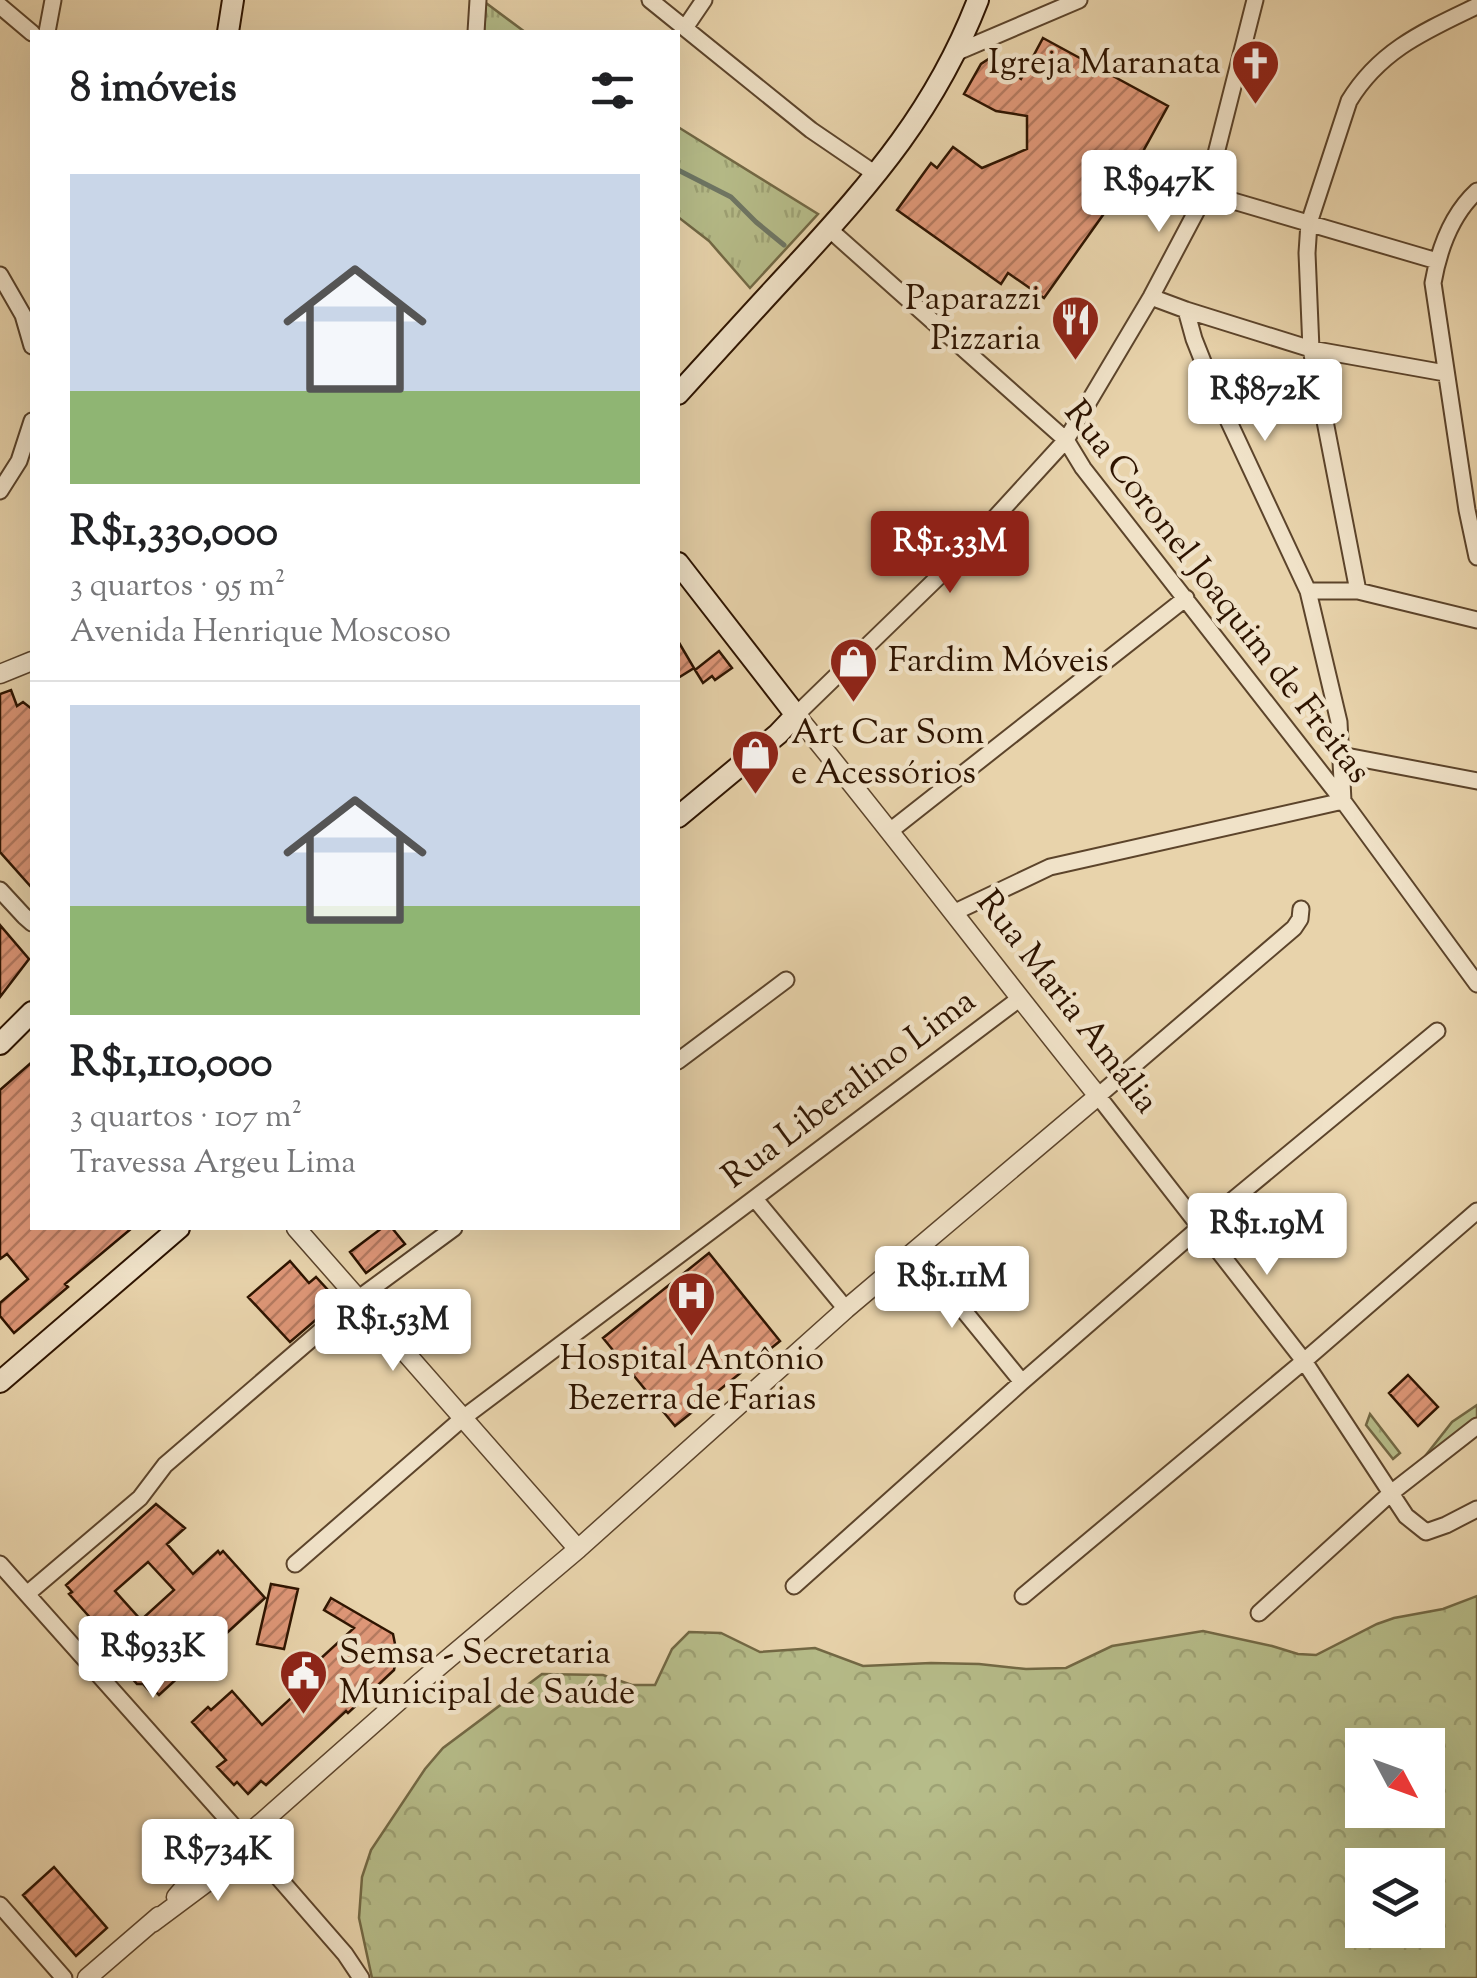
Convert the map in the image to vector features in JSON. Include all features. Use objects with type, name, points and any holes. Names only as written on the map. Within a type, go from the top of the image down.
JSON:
[{"type":"main road","points":[[228,30],[233,0]]},
{"type":"main road","points":[[680,392],[877,175],[919,116],[955,52],[978,0]]},
{"type":"main road","name":"Rua Maria Amália","points":[[680,566],[796,715]]},
{"type":"main road","points":[[680,815],[796,715]]},
{"type":"main road","points":[[5,1039],[30,1017]]},
{"type":"main road","points":[[0,1382],[177,1230]]},
{"type":"street","points":[[47,30],[53,0]]},
{"type":"street","points":[[476,30],[478,0]]},
{"type":"street","points":[[650,0],[811,130],[877,175]]},
{"type":"street","points":[[685,28],[704,0]]},
{"type":"street","points":[[955,52],[1079,0]]},
{"type":"street","points":[[796,715],[960,556],[1066,440],[1151,297],[1206,192],[1254,0]]},
{"type":"street","points":[[0,6],[30,31]]},
{"type":"street","points":[[1358,591],[1311,349],[1309,223],[1349,101],[1360,84],[1397,49],[1477,6]]},
{"type":"street","points":[[1477,191],[1461,208],[1437,262],[1433,283],[1477,557]]},
{"type":"street","points":[[1206,192],[1437,262]]},
{"type":"street","name":"Rua Coronel Joaquim de Freitas","points":[[829,229],[1066,440],[1083,468],[1343,802],[1477,984]]},
{"type":"street","points":[[0,275],[23,315],[30,339]]},
{"type":"street","points":[[1151,297],[1311,349],[1445,373]]},
{"type":"street","points":[[954,913],[1050,867],[1343,802],[1339,722],[1308,591],[1215,392],[1186,310]]},
{"type":"street","points":[[0,491],[19,460],[30,427]]},
{"type":"street","points":[[1308,591],[1358,591],[1477,620]]},
{"type":"street","points":[[890,831],[1186,598]]},
{"type":"street","points":[[0,674],[30,662]]},
{"type":"street","name":"Rua Maria Amália","points":[[796,715],[1304,1361],[1406,1516],[1426,1532],[1477,1508]]},
{"type":"street","points":[[1342,754],[1477,781]]},
{"type":"street","points":[[0,890],[30,920]]},
{"type":"street","points":[[88,1978],[165,1911],[212,1855],[244,1838],[846,1310],[1294,928],[1301,910]]},
{"type":"street","points":[[680,1060],[786,980]]},
{"type":"street","name":"Rua Liberalino Lima","points":[[295,1564],[463,1418],[1020,1000]]},
{"type":"street","points":[[794,1586],[1200,1228],[1437,1031]]},
{"type":"street","points":[[755,1199],[846,1310]]},
{"type":"street","points":[[1023,1596],[1477,1211]]},
{"type":"street","points":[[298,1230],[578,1549]]},
{"type":"street","points":[[27,1594],[140,1498],[164,1465],[360,1298],[451,1230]]},
{"type":"street","points":[[916,1252],[1022,1382]]},
{"type":"street","points":[[1259,1613],[1390,1493],[1477,1426]]},
{"type":"street","points":[[0,1564],[244,1838],[352,1962],[361,1978]]},
{"type":"street","points":[[0,1905],[64,1978]]},
{"type":"green space","points":[[486,3],[522,30],[484,30]]},
{"type":"green space","points":[[680,128],[818,214],[750,288],[709,241],[680,219]]},
{"type":"green space","points":[[1477,1405],[1477,1419],[1422,1460],[1452,1422]]},
{"type":"green space","points":[[1370,1414],[1400,1453],[1393,1459],[1366,1425]]},
{"type":"green space","points":[[1477,1596],[1477,1978],[372,1978],[359,1918],[362,1877],[371,1850],[443,1748],[542,1674],[603,1675],[632,1685],[655,1685],[672,1649],[689,1632],[721,1633],[760,1652],[815,1648],[863,1666],[931,1663],[1026,1669],[1066,1668],[1112,1646],[1203,1631],[1316,1655],[1394,1618],[1443,1609]]},
{"type":"building","points":[[1043,38],[1168,106],[1125,184],[1044,298],[1008,273],[1001,284],[897,210],[931,163],[937,168],[953,147],[982,168],[1027,149],[1027,116],[996,111],[964,94],[981,64],[990,58],[1021,79]]},
{"type":"building","points":[[680,644],[694,668],[680,677]]},
{"type":"building","points":[[719,651],[732,668],[703,683],[695,670]]},
{"type":"building","points":[[11,690],[17,706],[23,702],[30,707],[30,886],[0,852],[0,694]]},
{"type":"building","points":[[0,925],[29,959],[0,997]]},
{"type":"building","points":[[30,1064],[30,1230],[130,1230],[14,1333],[0,1316],[0,1303],[28,1279],[7,1254],[0,1259],[0,1090]]},
{"type":"building","points":[[379,1230],[394,1230],[405,1244],[366,1273],[350,1252]]},
{"type":"building","name":"Hospital Antônio Bezerra de Farias","points":[[709,1253],[780,1341],[675,1426],[603,1338]]},
{"type":"building","points":[[290,1261],[309,1283],[316,1277],[338,1301],[290,1342],[248,1297]]},
{"type":"building","points":[[1408,1375],[1438,1407],[1418,1426],[1389,1393]]},
{"type":"building","points":[[156,1504],[185,1528],[167,1544],[193,1574],[218,1551],[223,1551],[265,1598],[159,1695],[153,1695],[143,1684],[137,1684],[89,1626],[94,1622],[69,1594],[72,1592],[66,1585]],"holes":[[[148,1562],[174,1590],[141,1620],[115,1591]]]},
{"type":"building","points":[[271,1584],[298,1589],[284,1649],[257,1644]]},
{"type":"building","name":"Semsa - Secretaria Municipal de Saúde","points":[[331,1598],[393,1634],[397,1654],[394,1670],[266,1785],[261,1781],[248,1794],[217,1767],[226,1760],[192,1722],[232,1691],[262,1725],[314,1677],[308,1670],[354,1628],[324,1610]]},
{"type":"building","points":[[54,1867],[107,1928],[76,1956],[23,1895]]},
{"type":"waterway","points":[[680,171],[731,197],[784,245]]},
{"type":"place","name":"Igreja Maranata","points":[[1256,106]]},
{"type":"place","name":"Paparazzi Pizzaria","points":[[1076,362]]},
{"type":"place","name":"Fardim Móveis","points":[[853,704]]},
{"type":"place","name":"Art Car Som e Acessórios","points":[[756,796]]},
{"type":"place","name":"Hospital Antônio Bezerra de Farias","points":[[692,1338]]},
{"type":"place","name":"Semsa - Secretaria Municipal de Saúde","points":[[304,1716]]}]
